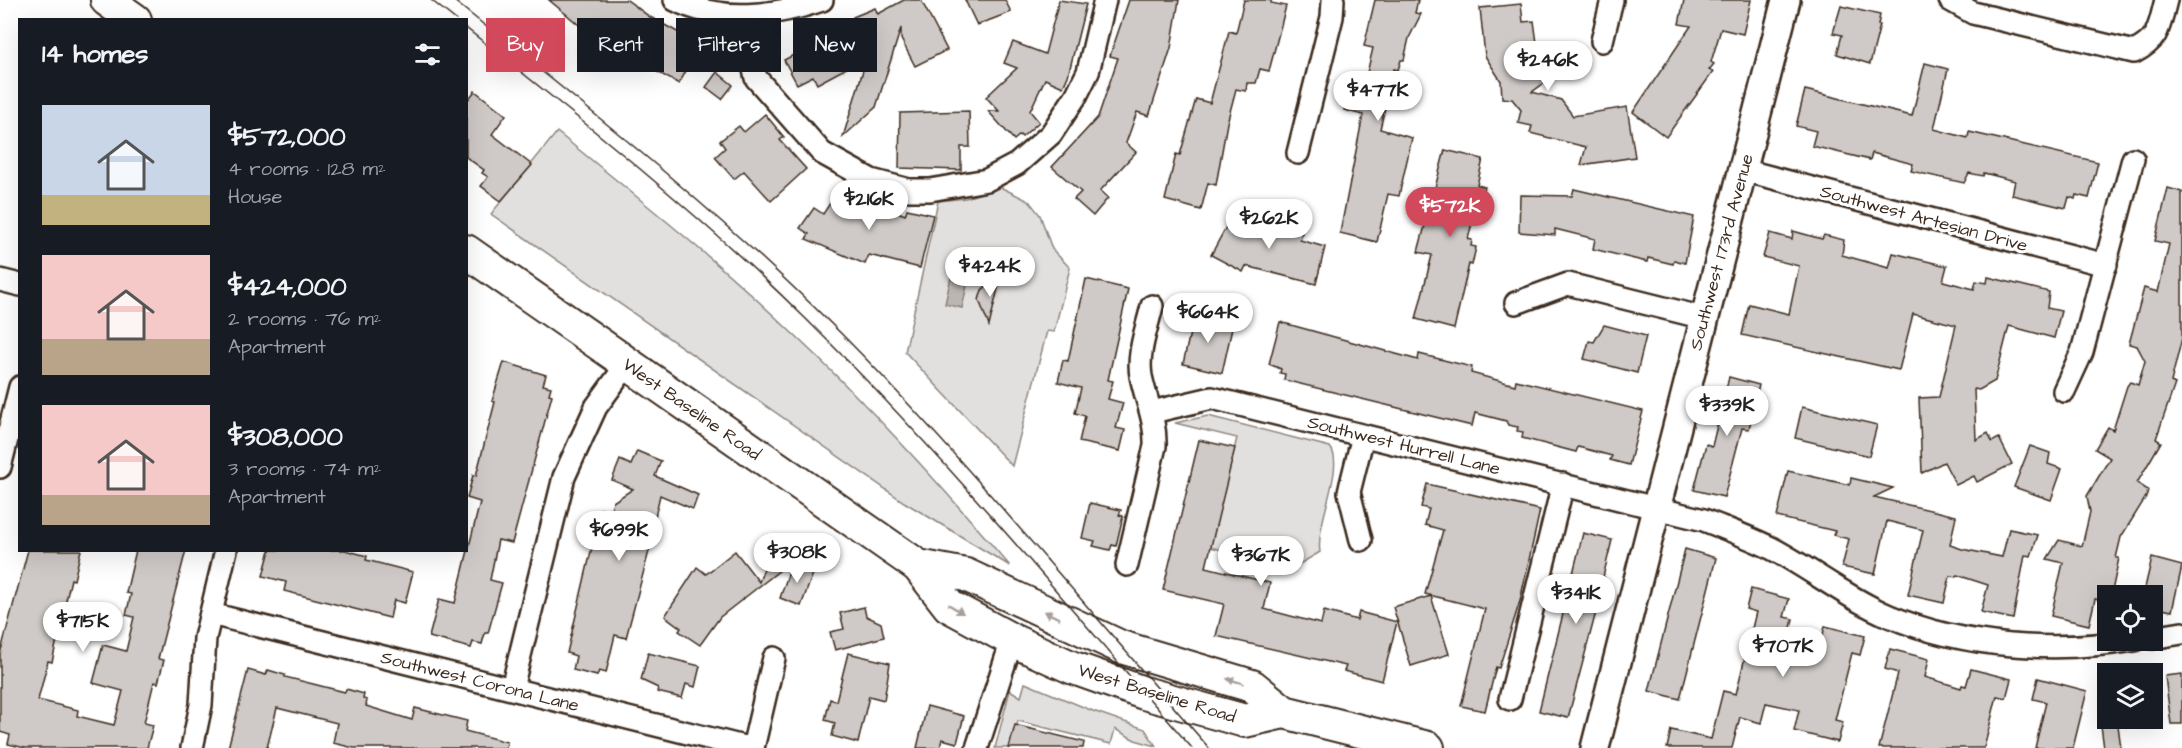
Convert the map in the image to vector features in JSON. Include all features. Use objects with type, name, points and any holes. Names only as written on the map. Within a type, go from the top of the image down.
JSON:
[{"type":"main road","points":[[107,0],[132,18]]},
{"type":"main road","name":"West Baseline Road","points":[[468,252],[918,566],[949,606],[1012,640],[1071,667],[1144,693],[1245,721],[1284,712]]},
{"type":"main road","name":"West Baseline Road","points":[[918,566],[966,574],[1121,647],[1252,686],[1284,712],[1428,748]]},
{"type":"street","points":[[675,0],[686,5],[741,16],[800,8],[822,0]]},
{"type":"street","points":[[741,16],[756,78],[822,153],[871,180],[909,190],[930,190],[969,185],[996,176],[1017,164],[1051,134],[1076,96],[1088,72],[1105,0]]},
{"type":"street","points":[[1298,153],[1332,18],[1333,0]]},
{"type":"street","points":[[1602,41],[1612,0]]},
{"type":"street","name":"Southwest 173rd Avenue","points":[[1595,748],[1786,0]]},
{"type":"street","points":[[1950,0],[1973,13],[2134,52],[2147,46],[2157,35],[2166,0]]},
{"type":"street","points":[[2064,391],[2082,352],[2133,159]]},
{"type":"street","name":"Southwest Artesian Drive","points":[[1743,170],[2106,265]]},
{"type":"street","points":[[0,280],[18,284]]},
{"type":"street","points":[[1516,303],[1568,284],[1704,318]]},
{"type":"street","points":[[1127,565],[1155,446],[1156,429],[1142,378],[1140,360],[1152,306]]},
{"type":"street","points":[[512,688],[564,477],[596,407],[628,363]]},
{"type":"street","points":[[0,467],[18,395]]},
{"type":"street","name":"Southwest Hurrell Lane","points":[[1152,412],[1212,398],[1656,507],[1704,520],[1772,548],[1854,599],[1923,628],[1970,640],[2023,646],[2097,646]]},
{"type":"street","points":[[1361,540],[1349,492],[1363,436]]},
{"type":"street","points":[[1510,699],[1563,484]]},
{"type":"street","points":[[192,748],[201,705],[205,638],[226,552]]},
{"type":"street","name":"Southwest Corona Lane","points":[[212,614],[748,748]]},
{"type":"street","points":[[2163,636],[2182,633]]},
{"type":"street","points":[[977,748],[1012,640]]},
{"type":"street","points":[[753,748],[774,658]]},
{"type":"shaded area","points":[[557,132],[647,205],[764,306],[904,446],[1010,566],[904,502],[491,214]]},
{"type":"shaded area","points":[[1000,187],[1029,201],[1040,215],[1052,249],[1070,268],[1054,332],[1047,331],[1012,466],[905,352],[938,201],[966,198]]},
{"type":"shaded area","points":[[953,268],[970,272],[962,308],[945,304]]},
{"type":"shaded area","points":[[1208,416],[1330,447],[1334,456],[1333,481],[1322,526],[1320,552],[1293,568],[1210,547],[1237,438],[1175,423]]},
{"type":"shaded area","points":[[1025,683],[1093,711],[1145,729],[1156,746],[1135,740],[1115,729],[1111,744],[1018,721],[1011,748],[995,748],[1010,690],[1021,697]]},
{"type":"building","points":[[549,0],[627,0],[652,18],[577,18],[577,23]]},
{"type":"building","points":[[904,0],[921,0],[947,50],[915,66],[901,39],[901,28],[876,107],[843,137],[862,72],[877,72],[877,18],[853,17],[875,8],[878,14]]},
{"type":"building","points":[[965,0],[1005,0],[1011,12],[977,25]]},
{"type":"building","points":[[1059,0],[1086,4],[1068,76],[1063,87],[1045,79],[1030,111],[1039,122],[1022,137],[1020,135],[1014,140],[988,111],[999,111],[986,97],[1017,68],[1004,63],[1013,42],[1045,54]]},
{"type":"building","points":[[1129,0],[1179,0],[1171,48],[1149,116],[1137,112],[1126,143],[1136,152],[1100,191],[1108,198],[1093,216],[1074,199],[1081,192],[1052,167],[1098,117],[1118,58],[1110,56]]},
{"type":"building","points":[[1244,0],[1271,0],[1271,3],[1286,6],[1269,71],[1260,69],[1256,83],[1247,83],[1246,91],[1236,89],[1227,123],[1216,185],[1208,183],[1201,210],[1165,200],[1176,154],[1180,155],[1196,99],[1210,103],[1229,31],[1236,33]]},
{"type":"building","points":[[1375,0],[1418,0],[1415,13],[1421,14],[1409,38],[1404,60],[1401,60],[1398,70],[1394,69],[1380,129],[1412,138],[1399,196],[1388,194],[1377,242],[1340,233],[1363,115],[1344,110],[1349,89],[1358,91],[1367,73],[1373,48],[1364,46]]},
{"type":"building","points":[[1684,0],[1751,0],[1743,34],[1721,29],[1711,62],[1714,64],[1709,70],[1713,72],[1666,137],[1633,112],[1691,26],[1679,24]]},
{"type":"building","points":[[1521,4],[1523,22],[1534,21],[1537,43],[1519,45],[1547,81],[1532,92],[1561,100],[1573,116],[1627,107],[1635,157],[1581,165],[1586,147],[1530,133],[1532,126],[1518,123],[1521,110],[1512,99],[1502,98],[1501,81],[1485,56],[1480,8]]},
{"type":"building","points":[[1841,6],[1880,15],[1878,25],[1880,25],[1870,64],[1837,54],[1842,35],[1833,33]]},
{"type":"building","points":[[664,25],[676,31],[676,72],[685,72],[679,84],[657,72],[664,72]]},
{"type":"building","points":[[793,55],[793,72],[839,72],[817,84],[813,76],[797,84],[784,60]]},
{"type":"building","points":[[1925,63],[1948,69],[1934,129],[1968,138],[1969,132],[2098,162],[2089,198],[2076,195],[2075,199],[2069,197],[2066,208],[2012,195],[2015,181],[1984,173],[1983,176],[1969,173],[1964,183],[1911,171],[1913,164],[1872,153],[1870,160],[1812,146],[1816,131],[1796,126],[1805,90],[1912,116]]},
{"type":"building","points":[[717,72],[733,85],[722,99],[706,87]]},
{"type":"building","points":[[475,91],[506,115],[492,134],[532,165],[501,201],[481,186],[488,177],[482,173],[484,170],[468,158],[468,100]]},
{"type":"building","points":[[969,111],[970,147],[961,147],[961,170],[899,168],[900,113]]},
{"type":"building","points":[[765,114],[784,137],[780,140],[806,169],[771,201],[744,171],[734,179],[715,157],[725,148],[720,141],[739,126],[744,132]]},
{"type":"building","points":[[1445,150],[1483,159],[1477,185],[1485,187],[1479,208],[1476,207],[1468,239],[1472,240],[1471,246],[1476,247],[1472,265],[1469,264],[1454,329],[1416,319],[1432,255],[1418,252]]},
{"type":"building","points":[[840,188],[873,211],[876,203],[905,215],[907,209],[933,215],[920,268],[869,255],[865,264],[806,239],[809,234],[800,228],[814,208],[823,214]]},
{"type":"building","points":[[2168,188],[2182,192],[2182,338],[2171,382],[2175,384],[2156,439],[2161,442],[2137,483],[2148,490],[2146,497],[2121,537],[2113,585],[2097,585],[2097,599],[2095,599],[2089,625],[2051,616],[2063,563],[2047,559],[2059,540],[2082,546],[2090,512],[2087,496],[2110,458],[2095,449],[2108,427],[2113,430],[2127,386],[2130,382],[2138,385],[2145,361],[2137,346],[2129,344],[2144,288],[2158,292],[2169,244],[2155,241]]},
{"type":"building","points":[[1574,189],[1694,217],[1685,263],[1674,260],[1673,264],[1648,258],[1647,262],[1593,249],[1595,239],[1555,229],[1555,235],[1519,232],[1520,195],[1572,196]]},
{"type":"building","points":[[1253,215],[1273,226],[1302,233],[1300,240],[1325,247],[1316,284],[1246,266],[1243,272],[1211,255],[1232,216],[1242,221],[1244,217],[1250,220]]},
{"type":"building","points":[[1793,231],[1822,239],[1824,235],[1844,240],[1842,255],[1889,268],[1893,253],[1947,266],[1943,281],[1974,289],[1976,281],[1987,283],[1988,277],[2049,292],[2047,308],[2061,311],[2054,338],[2009,326],[1995,381],[1979,390],[1974,389],[1976,440],[1988,433],[1992,442],[1999,438],[2012,464],[1977,482],[1974,476],[1956,485],[1944,462],[1922,473],[1919,398],[1939,397],[1956,325],[1913,314],[1899,370],[1742,335],[1749,304],[1789,314],[1799,266],[1763,257],[1770,233],[1792,239]]},
{"type":"building","points":[[1002,272],[989,326],[979,300],[982,290]]},
{"type":"building","points":[[1086,279],[1128,289],[1108,380],[1113,381],[1108,399],[1123,403],[1116,428],[1125,430],[1120,451],[1079,442],[1085,416],[1075,413],[1081,388],[1058,382],[1063,360],[1068,361]]},
{"type":"building","points":[[1194,315],[1233,324],[1222,373],[1183,364]]},
{"type":"building","points":[[1280,322],[1418,360],[1419,354],[1472,367],[1471,373],[1515,385],[1516,380],[1643,411],[1629,465],[1610,460],[1612,456],[1578,447],[1576,452],[1522,438],[1523,432],[1517,431],[1518,427],[1508,425],[1506,421],[1475,413],[1472,426],[1284,380],[1285,374],[1280,373],[1281,369],[1269,364]]},
{"type":"building","points":[[1604,325],[1646,336],[1637,373],[1584,359],[1589,341],[1594,342]]},
{"type":"building","points":[[504,362],[546,375],[543,385],[551,387],[549,394],[552,395],[512,543],[498,540],[490,580],[502,583],[488,633],[485,633],[482,644],[473,642],[471,648],[429,637],[439,599],[455,603],[480,502],[468,498],[468,494],[473,475],[476,476],[495,402],[492,401]]},
{"type":"building","points":[[1729,377],[1759,385],[1749,429],[1742,428],[1724,497],[1694,490],[1706,444],[1712,446]]},
{"type":"building","points":[[1802,407],[1877,425],[1869,456],[1795,438]]},
{"type":"building","points":[[1199,440],[1235,448],[1206,567],[1270,583],[1264,609],[1321,624],[1324,611],[1357,620],[1359,612],[1397,622],[1382,681],[1344,671],[1346,666],[1216,636],[1224,604],[1163,590]]},
{"type":"building","points":[[2030,446],[2050,453],[2048,464],[2062,469],[2051,500],[2014,487]]},
{"type":"building","points":[[637,451],[661,461],[655,476],[698,495],[693,509],[660,495],[650,539],[652,540],[626,638],[615,635],[606,673],[599,671],[597,676],[573,670],[576,656],[567,653],[601,509],[610,512],[613,502],[633,489],[612,480],[620,460],[631,465]]},
{"type":"building","points":[[1788,471],[1850,485],[1851,478],[1893,488],[1874,497],[1956,516],[1950,545],[1962,549],[2002,557],[2009,529],[2038,535],[2031,556],[2025,555],[2013,619],[1981,612],[1988,585],[1957,575],[1956,577],[1950,576],[1944,603],[1908,595],[1923,530],[1887,521],[1875,574],[1842,567],[1849,539],[1833,535],[1835,531],[1777,517]]},
{"type":"building","points":[[1427,484],[1540,510],[1520,601],[1499,668],[1496,667],[1485,711],[1461,706],[1485,609],[1425,594],[1443,530],[1425,525],[1429,509],[1421,507]]},
{"type":"building","points":[[1090,503],[1121,510],[1119,515],[1123,516],[1116,546],[1112,545],[1110,550],[1093,546],[1095,541],[1082,538]]},
{"type":"building","points":[[1583,533],[1612,540],[1603,577],[1605,578],[1568,718],[1539,711]]},
{"type":"building","points":[[772,547],[798,556],[720,617],[700,645],[679,631],[681,628],[665,616],[697,567],[706,574],[735,551],[759,582]]},
{"type":"building","points":[[1685,549],[1716,558],[1680,699],[1649,691]]},
{"type":"building","points":[[27,552],[81,552],[74,580],[71,579],[52,662],[48,661],[38,700],[78,710],[77,716],[114,725],[123,691],[93,683],[103,645],[126,651],[134,617],[126,615],[131,594],[126,593],[136,552],[185,552],[158,659],[164,660],[158,683],[154,682],[144,723],[153,725],[147,748],[25,748],[8,744],[10,735],[0,732],[0,654]]},
{"type":"building","points":[[269,552],[352,552],[367,556],[366,560],[413,572],[405,603],[394,600],[390,618],[284,591],[286,582],[263,576]]},
{"type":"building","points":[[2152,558],[2182,566],[2172,611],[2163,609],[2163,585],[2146,585]]},
{"type":"building","points":[[792,563],[814,571],[801,606],[780,598]]},
{"type":"building","points":[[1751,589],[1789,599],[1784,617],[1793,619],[1789,637],[1821,643],[1825,626],[1865,636],[1860,655],[1852,653],[1835,720],[1843,722],[1838,742],[1794,731],[1799,710],[1766,703],[1761,723],[1740,717],[1732,748],[1667,748],[1671,730],[1711,739],[1723,691],[1736,694],[1756,612],[1746,609]]},
{"type":"building","points":[[1431,596],[1449,654],[1411,666],[1393,607]]},
{"type":"building","points":[[864,607],[866,616],[881,623],[884,637],[835,650],[830,632],[844,629],[840,613]]},
{"type":"building","points":[[1890,649],[1929,659],[1925,677],[1961,688],[1962,685],[1966,686],[1971,669],[2011,679],[2006,698],[1997,696],[1984,748],[1879,748],[1898,673],[1885,669]]},
{"type":"building","points":[[648,653],[700,666],[695,687],[686,684],[682,698],[657,692],[658,688],[641,680]]},
{"type":"building","points":[[848,653],[890,663],[884,700],[869,696],[858,743],[832,736],[835,723],[825,720],[830,699],[836,701]]},
{"type":"building","points":[[248,670],[266,675],[268,670],[285,675],[285,677],[345,692],[346,689],[364,694],[363,699],[367,700],[366,706],[412,720],[415,708],[467,721],[465,731],[507,742],[506,748],[354,748],[333,743],[337,723],[277,708],[267,748],[228,748]]},
{"type":"building","points":[[2182,674],[2182,724],[2171,724],[2165,676]]},
{"type":"building","points":[[2038,678],[2087,691],[2073,748],[2035,748],[2046,702],[2033,699]]},
{"type":"building","points":[[927,706],[964,716],[957,743],[942,739],[940,748],[917,748]]},
{"type":"building","points":[[1015,725],[1084,742],[1083,748],[1009,748]]},
{"type":"building","points":[[2101,729],[2118,729],[2121,748],[2104,748]]},
{"type":"tram line","points":[[431,0],[454,18]]},
{"type":"tram line","points":[[453,0],[667,174],[820,313],[956,456],[1209,748]]},
{"type":"tram line","points":[[468,30],[683,205],[806,319],[857,370],[955,476],[1192,748]]}]
